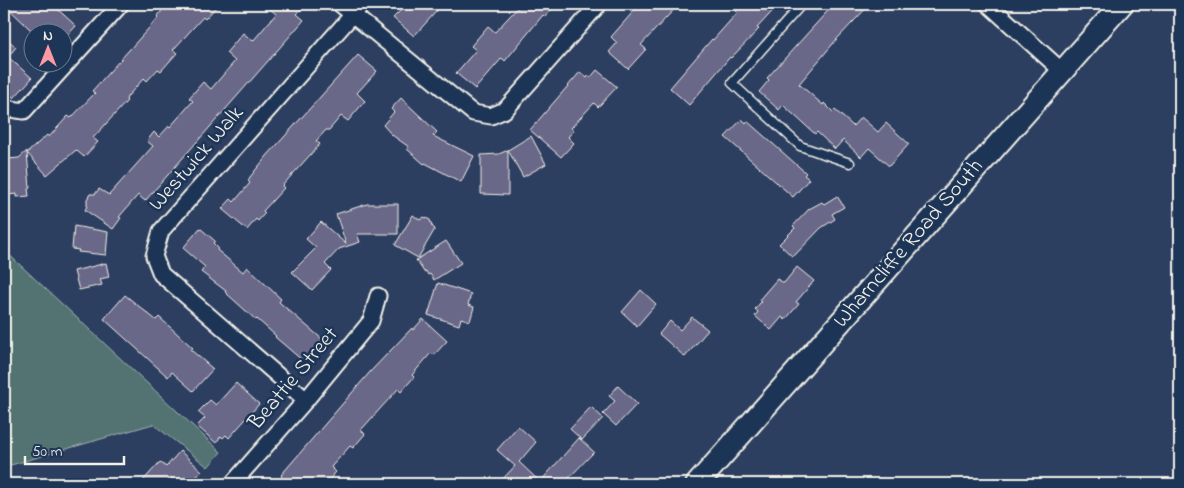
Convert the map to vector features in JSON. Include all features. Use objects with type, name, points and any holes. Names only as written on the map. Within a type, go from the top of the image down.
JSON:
[{"type":"main road","name":"Wharncliffe Road South","points":[[697,484],[1122,4]]},
{"type":"street","points":[[340,4],[357,9],[473,113],[491,116],[505,110],[599,4]]},
{"type":"street","points":[[988,4],[1062,71]]},
{"type":"street","points":[[4,108],[24,111],[112,7]]},
{"type":"street","name":"Westwick Walk","points":[[306,400],[161,274],[154,256],[162,231],[357,9]]},
{"type":"street","name":"Beattie Street","points":[[232,484],[306,400],[371,321],[378,296]]},
{"type":"lane","points":[[802,4],[732,84],[800,146],[850,163]]},
{"type":"green space","points":[[4,250],[221,452],[208,467],[153,424],[4,467]]},
{"type":"building","points":[[4,4],[52,4],[72,22],[23,22]]},
{"type":"building","points":[[167,4],[219,4],[205,19],[203,17],[173,50],[177,53],[161,71],[158,69],[147,81],[144,78],[127,97],[127,101],[93,138],[98,142],[84,157],[76,150],[47,175],[27,153],[47,135],[49,137],[68,116],[71,118],[95,93],[92,91],[158,18]]},
{"type":"building","points":[[264,4],[305,4],[297,14],[304,20],[145,201],[138,195],[119,217],[121,218],[113,229],[85,210],[90,194],[95,194],[99,189],[109,195],[153,146],[147,141],[154,132],[159,137],[170,127],[193,101],[189,98],[203,82],[211,89],[235,61],[226,53],[243,33],[253,41],[276,14]]},
{"type":"building","points":[[407,4],[443,4],[414,36],[393,18]]},
{"type":"building","points":[[521,4],[556,4],[545,17],[543,15],[505,61],[502,58],[475,89],[456,73],[476,50],[471,46],[488,26],[495,32]]},
{"type":"building","points":[[640,4],[679,4],[641,45],[646,49],[628,69],[609,52],[617,43],[611,37]]},
{"type":"building","points":[[743,4],[779,4],[757,28],[759,29],[730,57],[689,105],[670,88]]},
{"type":"building","points":[[834,4],[870,4],[799,84],[823,105],[824,103],[833,112],[835,110],[853,126],[861,117],[878,132],[886,123],[909,144],[889,166],[869,148],[861,157],[843,140],[835,149],[783,105],[779,110],[759,92],[769,80],[767,78]]},
{"type":"building","points":[[72,22],[76,26],[72,30]]},
{"type":"building","points":[[4,36],[16,47],[8,57],[22,69],[22,72],[25,72],[32,78],[14,98],[4,88]]},
{"type":"building","points":[[358,55],[377,71],[357,93],[365,101],[348,121],[341,116],[329,130],[326,130],[316,141],[320,144],[282,186],[284,188],[263,211],[265,213],[258,221],[256,219],[247,230],[222,209],[231,199],[234,202],[250,183],[248,181],[250,177],[267,156]]},
{"type":"building","points":[[597,70],[617,87],[598,107],[594,103],[571,128],[574,130],[568,137],[574,143],[561,157],[530,130],[580,72],[587,78],[589,75],[591,77]]},
{"type":"building","points":[[401,98],[437,132],[433,136],[474,156],[461,182],[424,164],[407,149],[409,147],[392,135],[383,125],[394,112],[391,109]]},
{"type":"building","points":[[742,119],[746,123],[747,121],[806,173],[804,175],[809,179],[793,197],[725,137]]},
{"type":"building","points":[[531,136],[546,164],[523,177],[508,150]]},
{"type":"building","points":[[508,150],[508,195],[481,194],[481,155],[499,154]]},
{"type":"building","points":[[27,151],[30,188],[28,189],[29,196],[17,197],[17,194],[6,195],[6,190],[4,191],[4,162],[8,162],[8,159],[19,158]]},
{"type":"building","points":[[837,196],[844,207],[832,214],[835,219],[821,228],[793,257],[779,244],[795,228],[793,226],[809,209],[822,202],[824,204]]},
{"type":"building","points":[[367,204],[398,204],[398,234],[357,234],[360,242],[339,249],[325,264],[331,270],[312,290],[292,272],[316,248],[306,239],[321,222],[346,244],[336,214]]},
{"type":"building","points":[[413,215],[420,220],[424,217],[430,220],[435,229],[418,258],[395,245]]},
{"type":"building","points":[[74,226],[108,232],[106,255],[78,252],[79,250],[72,249]]},
{"type":"building","points":[[200,228],[215,241],[213,243],[218,248],[217,250],[243,272],[247,267],[281,299],[279,302],[322,339],[303,361],[226,291],[201,272],[205,267],[183,248]]},
{"type":"building","points":[[446,241],[461,263],[434,280],[430,274],[428,275],[426,271],[424,272],[416,260]]},
{"type":"building","points":[[106,263],[109,277],[100,279],[102,285],[79,290],[74,271]]},
{"type":"building","points":[[797,267],[814,281],[796,302],[799,304],[785,320],[782,317],[771,330],[755,316],[758,312],[755,309],[761,302],[759,300],[777,279],[784,283]]},
{"type":"building","points":[[438,283],[471,294],[468,305],[474,307],[470,321],[461,318],[459,325],[428,315]]},
{"type":"building","points":[[641,290],[656,304],[637,326],[622,312]]},
{"type":"building","points":[[125,295],[156,320],[159,317],[193,348],[191,350],[213,369],[193,391],[172,372],[168,377],[104,319]]},
{"type":"building","points":[[692,317],[708,330],[685,357],[659,334],[670,321],[680,330]]},
{"type":"building","points":[[423,319],[447,341],[434,355],[431,353],[412,375],[414,377],[401,392],[398,389],[361,430],[365,434],[353,448],[350,446],[331,467],[336,472],[325,484],[288,484],[281,478],[281,475],[370,372]]},
{"type":"building","points":[[236,383],[259,404],[229,438],[226,435],[223,438],[221,436],[216,443],[197,426],[205,418],[198,412],[210,400],[216,405]]},
{"type":"building","points":[[618,386],[637,404],[616,426],[603,414],[615,401],[609,396]]},
{"type":"building","points":[[591,407],[603,418],[582,440],[570,429]]},
{"type":"building","points":[[518,426],[536,442],[519,462],[540,482],[579,438],[594,452],[563,484],[498,484],[515,466],[497,450]]},
{"type":"building","points":[[180,451],[202,471],[190,484],[140,484],[160,462],[166,467]]}]
